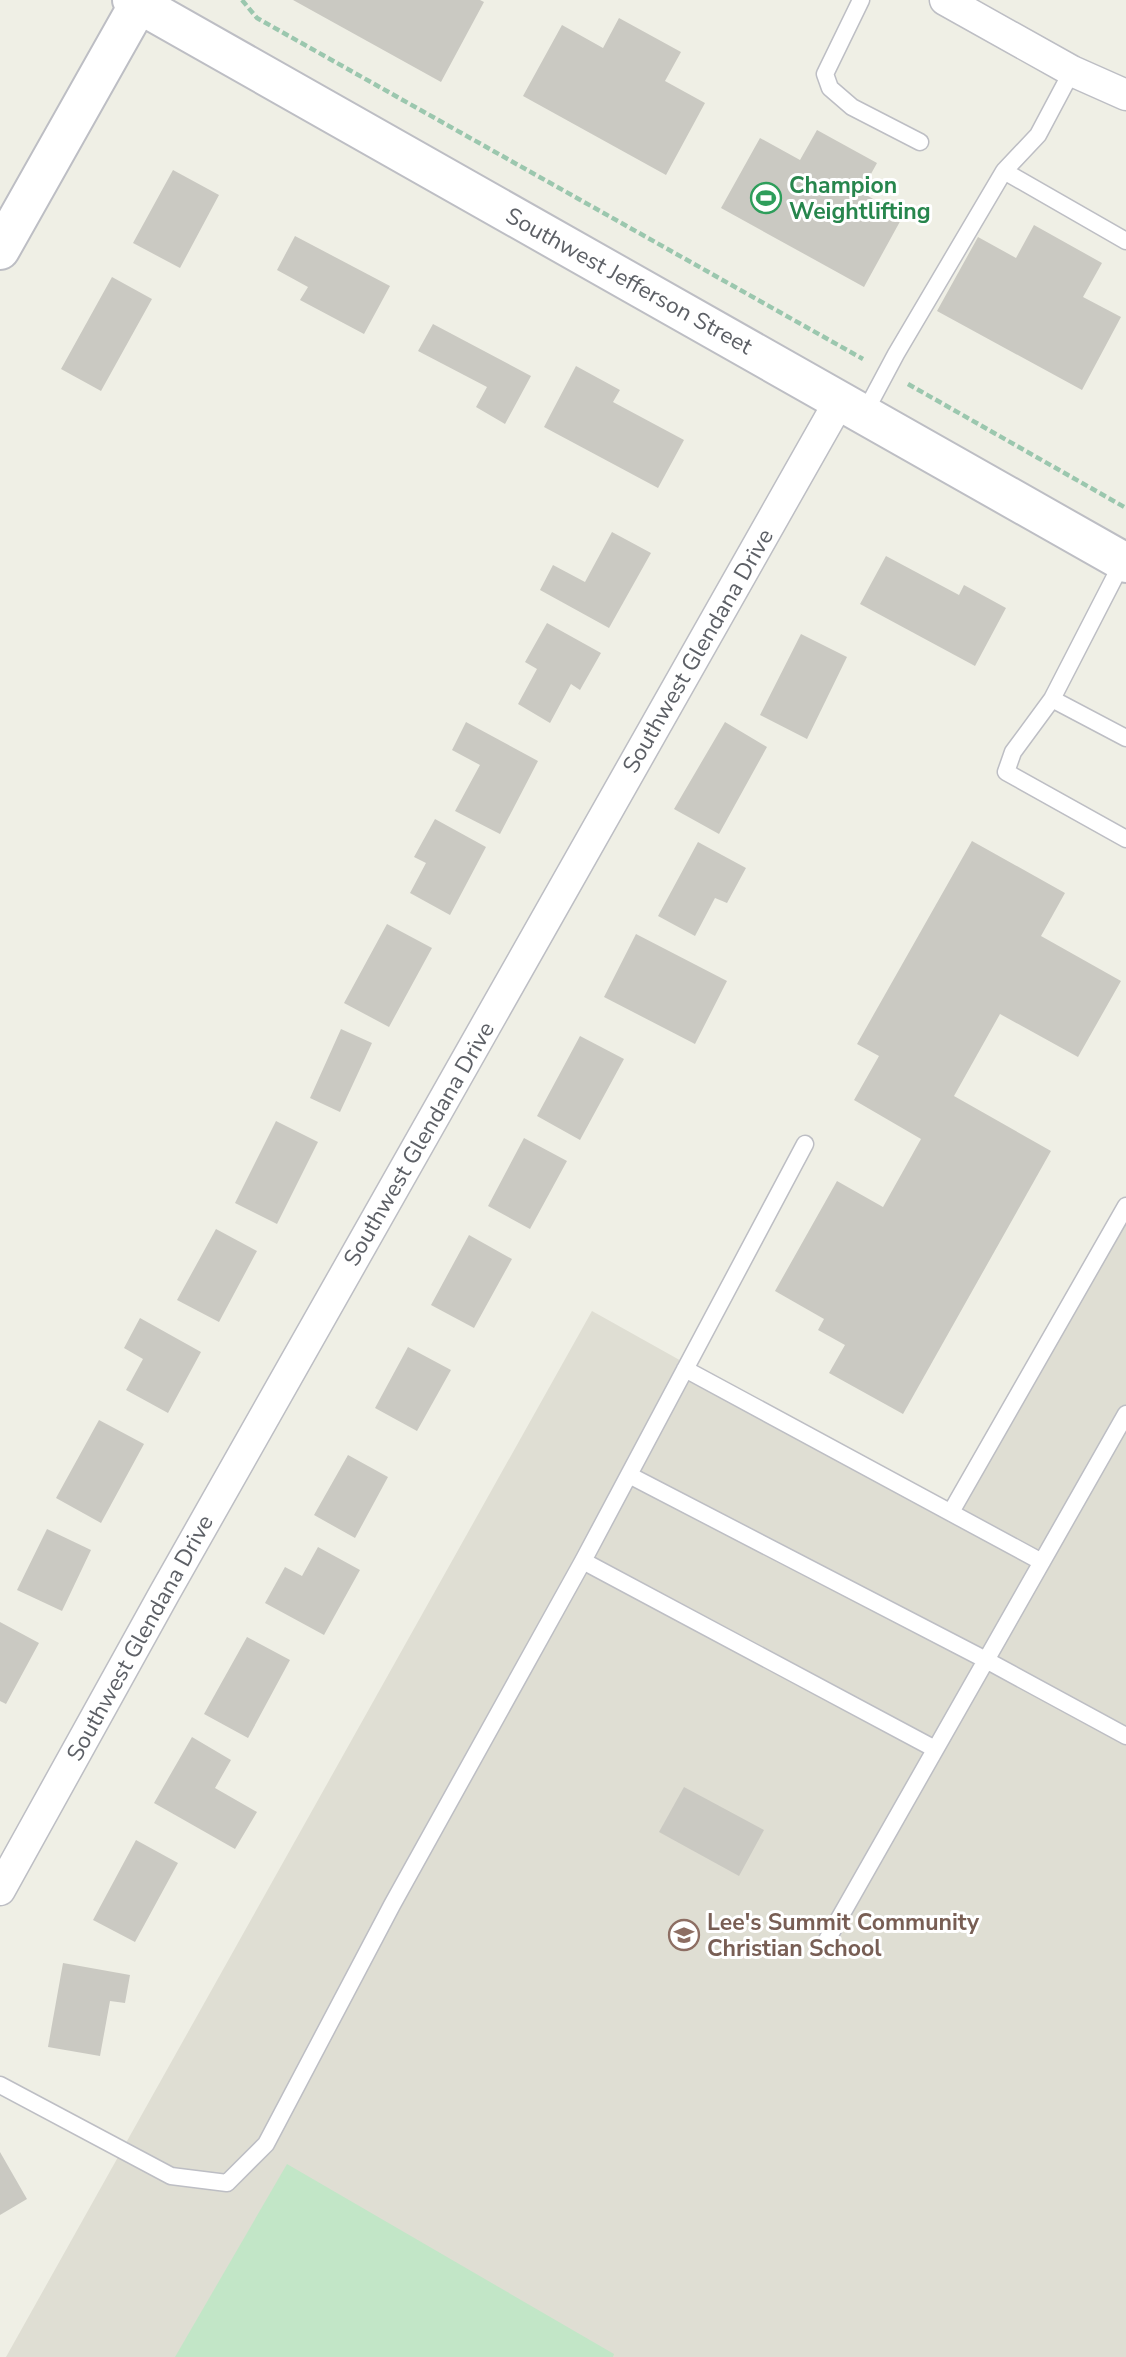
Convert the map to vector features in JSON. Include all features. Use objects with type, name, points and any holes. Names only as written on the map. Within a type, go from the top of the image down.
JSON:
[{"type":"street","points":[[945,0],[1072,71],[1126,95]]},
{"type":"street","points":[[0,250],[137,1]]},
{"type":"street","name":"Southwest Jefferson Street","points":[[137,1],[1124,562]]},
{"type":"street","name":"Southwest Glendana Drive","points":[[0,1890],[164,1594],[852,407]]},
{"type":"lane","points":[[861,0],[825,74],[830,88],[852,107],[920,142]]},
{"type":"lane","points":[[852,407],[886,372],[1004,171],[1038,135],[1072,71]]},
{"type":"lane","points":[[1004,171],[1126,241]]},
{"type":"lane","points":[[1124,562],[1052,699],[1013,752],[1006,772],[1126,839]]},
{"type":"lane","points":[[1052,699],[1126,738]]},
{"type":"lane","points":[[0,2085],[171,2176],[227,2183],[266,2144],[392,1905],[583,1561],[804,1144]]},
{"type":"lane","points":[[951,1513],[1126,1206]]},
{"type":"lane","points":[[685,1369],[1042,1562]]},
{"type":"lane","points":[[823,1947],[1126,1414]]},
{"type":"lane","points":[[629,1475],[986,1660],[1126,1736]]},
{"type":"lane","points":[[583,1561],[935,1749]]},
{"type":"path","points":[[242,0],[257,18],[1126,508]]},
{"type":"shaded area","name":"Lee's Summit Community Christian School","points":[[1126,1203],[1126,2357],[6,2357],[592,1311],[951,1512]]},
{"type":"green space","points":[[287,2164],[614,2354],[613,2357],[175,2357]]},
{"type":"building","points":[[293,0],[480,0],[484,2],[441,82]]},
{"type":"building","points":[[619,18],[681,52],[665,81],[705,103],[666,175],[523,96],[562,25],[603,48]]},
{"type":"building","points":[[817,130],[877,163],[861,192],[903,216],[864,287],[721,208],[760,138],[800,160]]},
{"type":"building","points":[[173,170],[219,195],[180,268],[133,243]]},
{"type":"building","points":[[1034,225],[1102,263],[1083,297],[1121,317],[1082,390],[937,311],[978,237],[1016,258]]},
{"type":"building","points":[[295,236],[390,286],[364,334],[300,300],[308,287],[277,270]]},
{"type":"building","points":[[112,277],[152,299],[101,391],[61,369]]},
{"type":"building","points":[[433,324],[531,376],[505,424],[476,407],[487,387],[418,351]]},
{"type":"building","points":[[576,366],[620,390],[613,402],[684,440],[658,488],[544,427]]},
{"type":"building","points":[[612,532],[651,553],[609,628],[540,590],[553,565],[585,582]]},
{"type":"building","points":[[886,556],[959,595],[964,585],[1006,608],[975,666],[860,604]]},
{"type":"building","points":[[547,623],[601,653],[580,690],[571,684],[550,723],[518,704],[537,669],[525,662]]},
{"type":"building","points":[[801,634],[847,657],[807,739],[760,715]]},
{"type":"building","points":[[466,722],[538,761],[500,834],[455,811],[480,765],[452,750]]},
{"type":"building","points":[[725,722],[767,747],[719,834],[674,809]]},
{"type":"building","points":[[435,819],[486,847],[450,915],[410,893],[426,863],[414,857]]},
{"type":"building","points":[[972,841],[1065,893],[1041,936],[1121,981],[1078,1057],[1000,1014],[954,1096],[1051,1151],[903,1414],[829,1373],[845,1345],[818,1330],[824,1319],[775,1291],[837,1181],[883,1207],[921,1139],[854,1100],[879,1056],[857,1044]]},
{"type":"building","points":[[698,842],[746,868],[727,903],[715,898],[695,936],[658,916]]},
{"type":"building","points":[[387,924],[432,948],[389,1027],[344,1003]]},
{"type":"building","points":[[636,934],[727,981],[695,1044],[604,997]]},
{"type":"building","points":[[341,1029],[372,1043],[340,1112],[310,1098]]},
{"type":"building","points":[[580,1036],[624,1059],[580,1140],[537,1116]]},
{"type":"building","points":[[276,1121],[318,1142],[277,1224],[235,1203]]},
{"type":"building","points":[[524,1138],[567,1161],[530,1229],[488,1206]]},
{"type":"building","points":[[216,1229],[257,1251],[219,1322],[177,1300]]},
{"type":"building","points":[[469,1235],[512,1259],[474,1328],[431,1305]]},
{"type":"building","points":[[140,1318],[201,1352],[168,1413],[126,1390],[143,1359],[124,1348]]},
{"type":"building","points":[[408,1347],[451,1370],[417,1431],[375,1408]]},
{"type":"building","points":[[99,1420],[144,1444],[101,1523],[56,1498]]},
{"type":"building","points":[[348,1455],[388,1477],[355,1538],[314,1515]]},
{"type":"building","points":[[47,1529],[91,1550],[62,1611],[17,1590]]},
{"type":"building","points":[[318,1547],[360,1570],[324,1635],[265,1603],[285,1567],[302,1576]]},
{"type":"building","points":[[0,1622],[39,1643],[6,1704],[0,1701]]},
{"type":"building","points":[[247,1637],[290,1660],[248,1738],[204,1714]]},
{"type":"building","points":[[192,1737],[231,1760],[215,1788],[257,1812],[235,1849],[154,1803]]},
{"type":"building","points":[[684,1787],[764,1830],[739,1876],[659,1832]]},
{"type":"building","points":[[136,1840],[178,1863],[135,1942],[93,1920]]},
{"type":"building","points":[[63,1963],[130,1975],[125,2003],[110,2001],[100,2056],[48,2047]]},
{"type":"building","points":[[0,2152],[27,2199],[0,2215]]},
{"type":"place","name":"Champion Weightlifting","points":[[766,198]]},
{"type":"place","name":"Lee's Summit Community Christian School","points":[[684,1935]]}]
